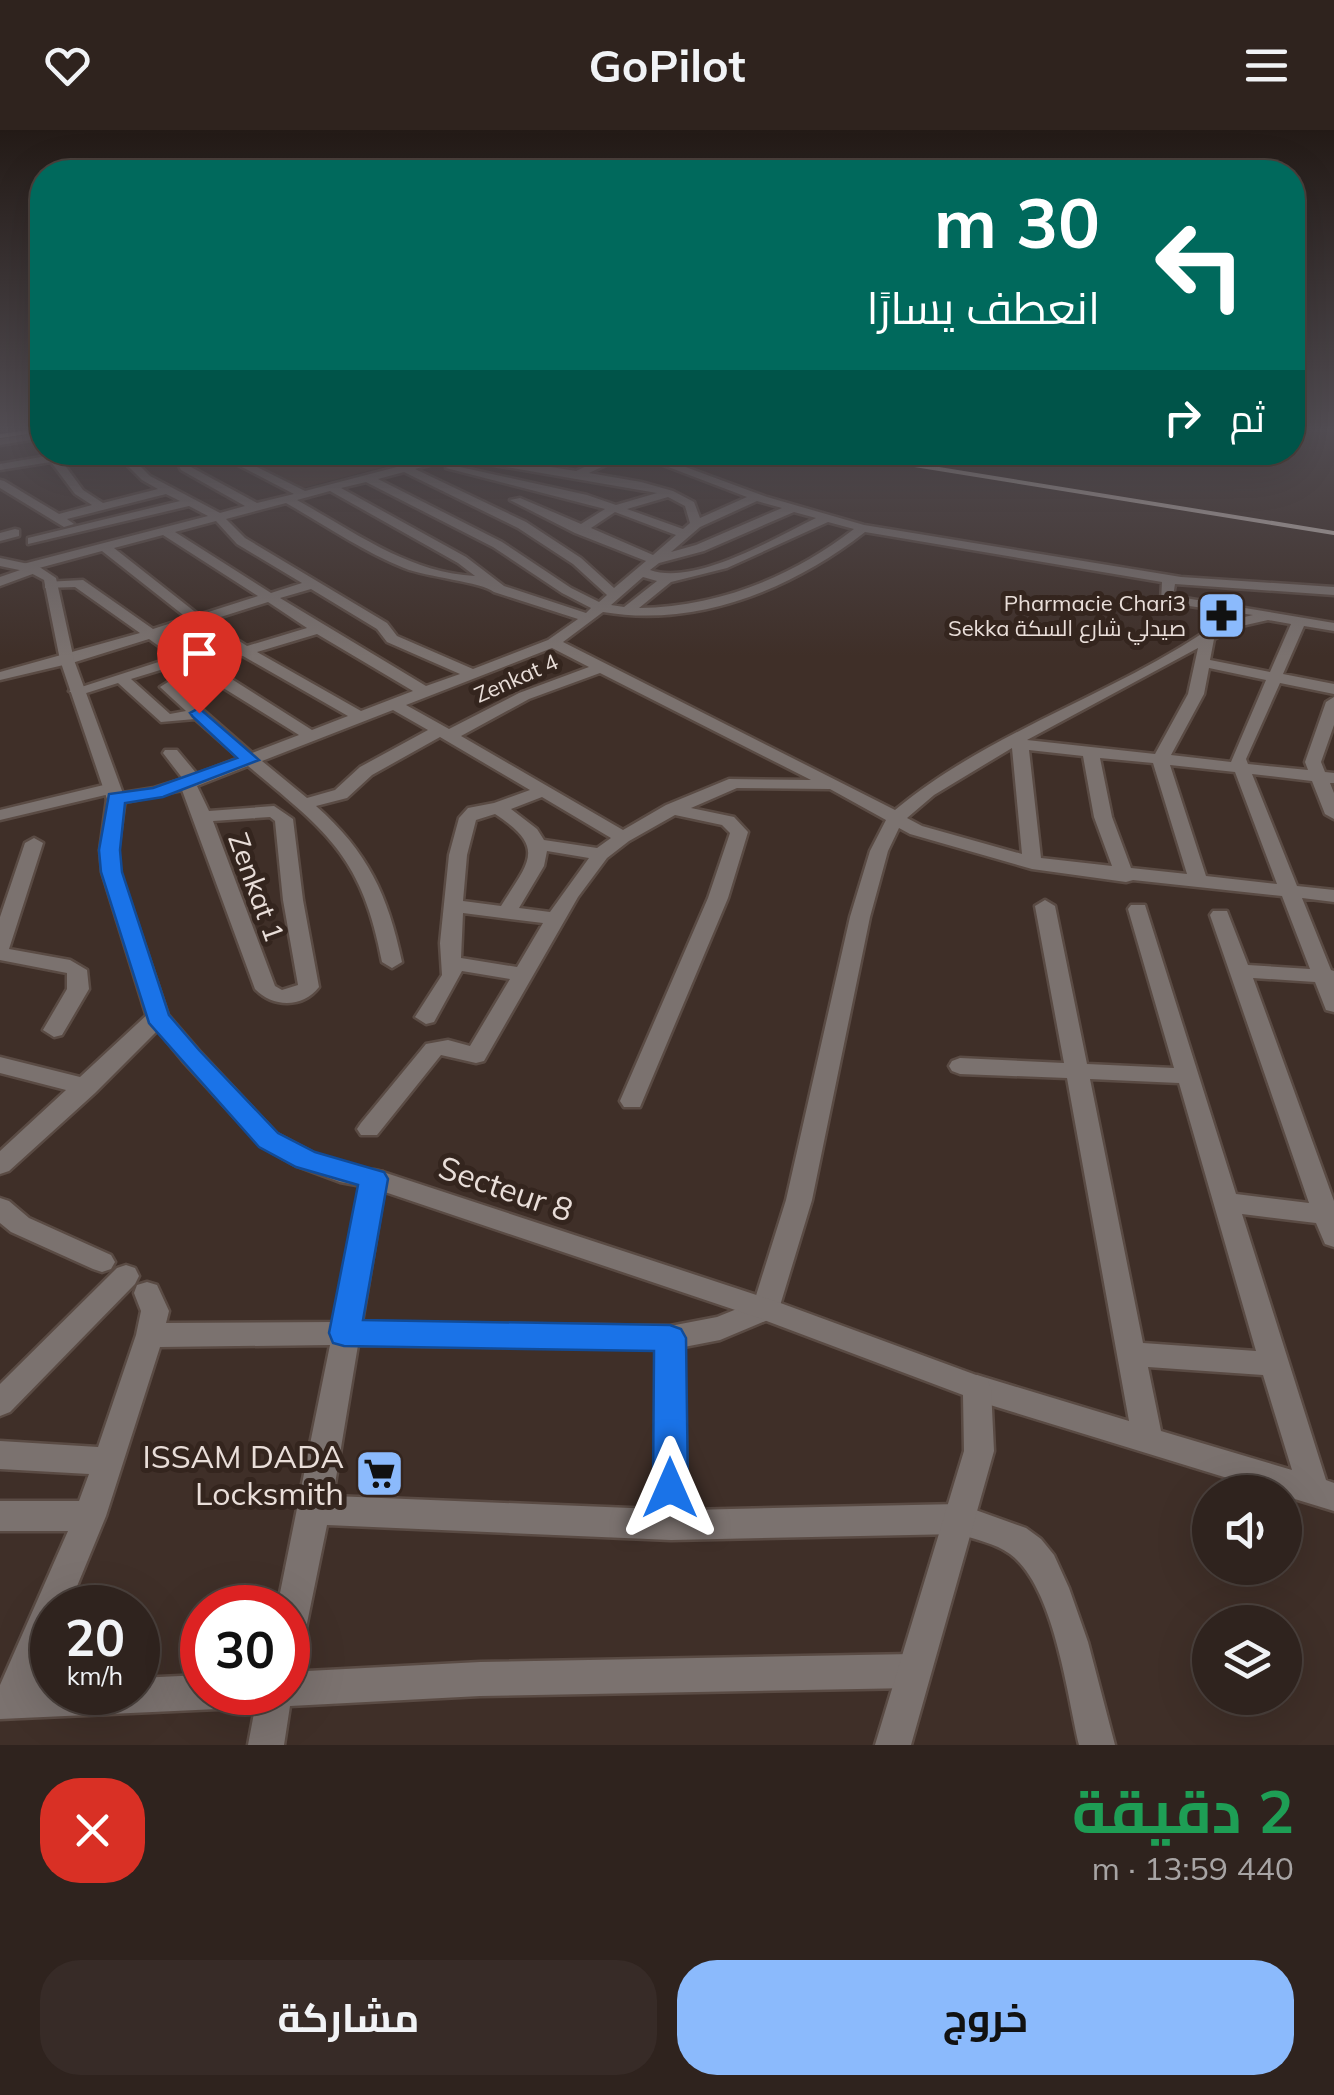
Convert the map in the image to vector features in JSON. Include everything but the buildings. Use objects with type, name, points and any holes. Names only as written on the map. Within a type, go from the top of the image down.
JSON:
[{"type":"street","points":[[35,505],[78,530]]},
{"type":"street","points":[[56,518],[107,505]]},
{"type":"street","points":[[109,505],[138,516]]},
{"type":"street","points":[[32,541],[185,505]]},
{"type":"street","points":[[199,505],[218,517],[242,541],[382,626],[392,639],[475,675]]},
{"type":"street","points":[[251,505],[255,508]]},
{"type":"street","points":[[0,582],[37,574],[78,554],[264,505]]},
{"type":"street","points":[[301,505],[398,560],[455,580],[488,581]]},
{"type":"street","points":[[364,505],[451,553],[488,581],[520,597],[588,618]]},
{"type":"street","points":[[419,505],[508,551],[564,590],[600,606],[627,612],[668,614],[744,592],[812,563],[863,528]]},
{"type":"street","points":[[481,505],[522,525],[529,535],[579,563],[594,583],[614,593]]},
{"type":"street","points":[[527,505],[579,530],[684,534]]},
{"type":"street","points":[[604,505],[614,509],[628,532],[655,560]]},
{"type":"street","points":[[579,530],[626,505]]},
{"type":"street","points":[[690,505],[696,524]]},
{"type":"street","points":[[0,816],[114,793],[156,793],[553,643],[588,618],[696,524],[737,505]]},
{"type":"street","points":[[783,505],[863,528],[1169,579],[1332,591]]},
{"type":"street","points":[[655,560],[700,548],[792,508]]},
{"type":"street","points":[[627,612],[666,580],[739,558],[828,517]]},
{"type":"street","points":[[105,524],[131,540]]},
{"type":"street","points":[[166,531],[318,629],[427,692]]},
{"type":"street","points":[[0,537],[16,533]]},
{"type":"street","points":[[59,536],[78,554]]},
{"type":"street","points":[[105,548],[149,586],[199,618],[241,652],[360,717]]},
{"type":"street","points":[[2,562],[78,583],[210,674],[312,736]]},
{"type":"street","points":[[642,572],[666,580]]},
{"type":"street","name":"Secteur 8","points":[[37,574],[114,793],[111,872],[158,1017],[268,1140],[306,1160],[765,1309],[977,1388],[1324,1494]]},
{"type":"street","points":[[1169,579],[1166,599],[1334,627]]},
{"type":"street","points":[[0,676],[67,660],[312,584]]},
{"type":"street","points":[[150,1335],[344,1333],[670,1338],[720,1328],[765,1309],[800,1200],[860,917],[879,850],[895,819],[928,791],[1208,636],[1257,614],[1272,587]]},
{"type":"street","points":[[1332,591],[1306,621],[1275,677],[1246,736],[1239,767],[1279,856],[1288,893],[1328,977],[1334,1005]]},
{"type":"street","points":[[241,652],[318,629]]},
{"type":"street","points":[[1199,883],[1160,760],[1196,694],[1208,636]]},
{"type":"street","points":[[553,643],[940,839],[1032,863],[1334,896]]},
{"type":"street","points":[[77,691],[186,658]]},
{"type":"street","points":[[1204,662],[1334,689]]},
{"type":"street","name":"Zenkat 4","points":[[307,803],[341,794],[366,772],[446,732],[602,666]]},
{"type":"street","points":[[140,696],[210,674]]},
{"type":"street","points":[[122,678],[167,719],[199,713]]},
{"type":"street","points":[[168,687],[250,760],[307,803],[357,857],[377,900],[392,962]]},
{"type":"street","points":[[1334,702],[1314,754],[1315,776],[1334,814]]},
{"type":"street","points":[[394,704],[623,836]]},
{"type":"street","points":[[1015,745],[1334,778]]},
{"type":"street","points":[[1015,745],[1032,863]]},
{"type":"street","name":"Zenkat 1","points":[[171,753],[190,782],[266,989],[272,996],[284,997],[309,986],[292,900],[284,819],[274,811],[204,817]]},
{"type":"street","points":[[1091,753],[1101,813],[1114,854],[1126,876]]},
{"type":"street","points":[[370,1129],[434,1049],[448,1047],[476,1056],[576,886],[623,836],[672,809],[742,781],[839,786]]},
{"type":"street","points":[[426,1018],[450,980],[458,856],[468,818],[474,812],[498,808],[542,791]]},
{"type":"street","points":[[498,808],[532,832],[540,845],[538,859],[507,912]]},
{"type":"street","points":[[632,1101],[718,898],[739,832],[728,821],[672,809]]},
{"type":"street","points":[[34,842],[5,916],[0,950],[77,970],[78,989],[54,1030]]},
{"type":"street","points":[[540,845],[602,854]]},
{"type":"street","points":[[455,906],[556,920]]},
{"type":"street","points":[[1045,906],[1148,1442]]},
{"type":"street","points":[[1138,908],[1274,1364],[1324,1494]]},
{"type":"street","points":[[1220,915],[1332,1223]]},
{"type":"street","points":[[450,963],[524,974]]},
{"type":"street","points":[[1239,971],[1328,977]]},
{"type":"street","points":[[0,1165],[158,1017]]},
{"type":"street","points":[[0,1065],[87,1087]]},
{"type":"street","points":[[960,1066],[1186,1076]]},
{"type":"street","points":[[298,1585],[374,1179]]},
{"type":"street","points":[[1225,1202],[1332,1223]]},
{"type":"street","points":[[0,1208],[20,1225],[125,1277],[155,1310],[90,1516],[6,1702],[180,1694]]},
{"type":"street","points":[[0,1402],[125,1277]]},
{"type":"street","points":[[670,1338],[670,1525]]},
{"type":"street","points":[[1131,1354],[1274,1364]]},
{"type":"street","points":[[893,1745],[979,1451],[977,1388]]},
{"type":"street","points":[[0,1455],[108,1461]]},
{"type":"street","points":[[315,1510],[670,1525],[960,1520],[1004,1534],[1028,1548],[1047,1573],[1097,1745]]},
{"type":"street","points":[[0,1516],[90,1516]]},
{"type":"street","points":[[310,1689],[480,1679],[913,1671]]},
{"type":"street","points":[[266,1745],[271,1715]]},
{"type":"railway","points":[[1163,505],[1334,533]]},
{"type":"place","name":"Pharmacie Chari3 Sekka صيدلي شارع السكة","points":[[1221,616]]},
{"type":"place","name":"ISSAM DADA Locksmith","points":[[379,1474]]},
{"type":"route","points":[[199,713],[250,760],[156,793],[116,798],[109,850],[111,872],[158,1017],[190,1056],[268,1140],[306,1160],[350,1176],[374,1179],[344,1333],[670,1338],[670,1488]]}]
